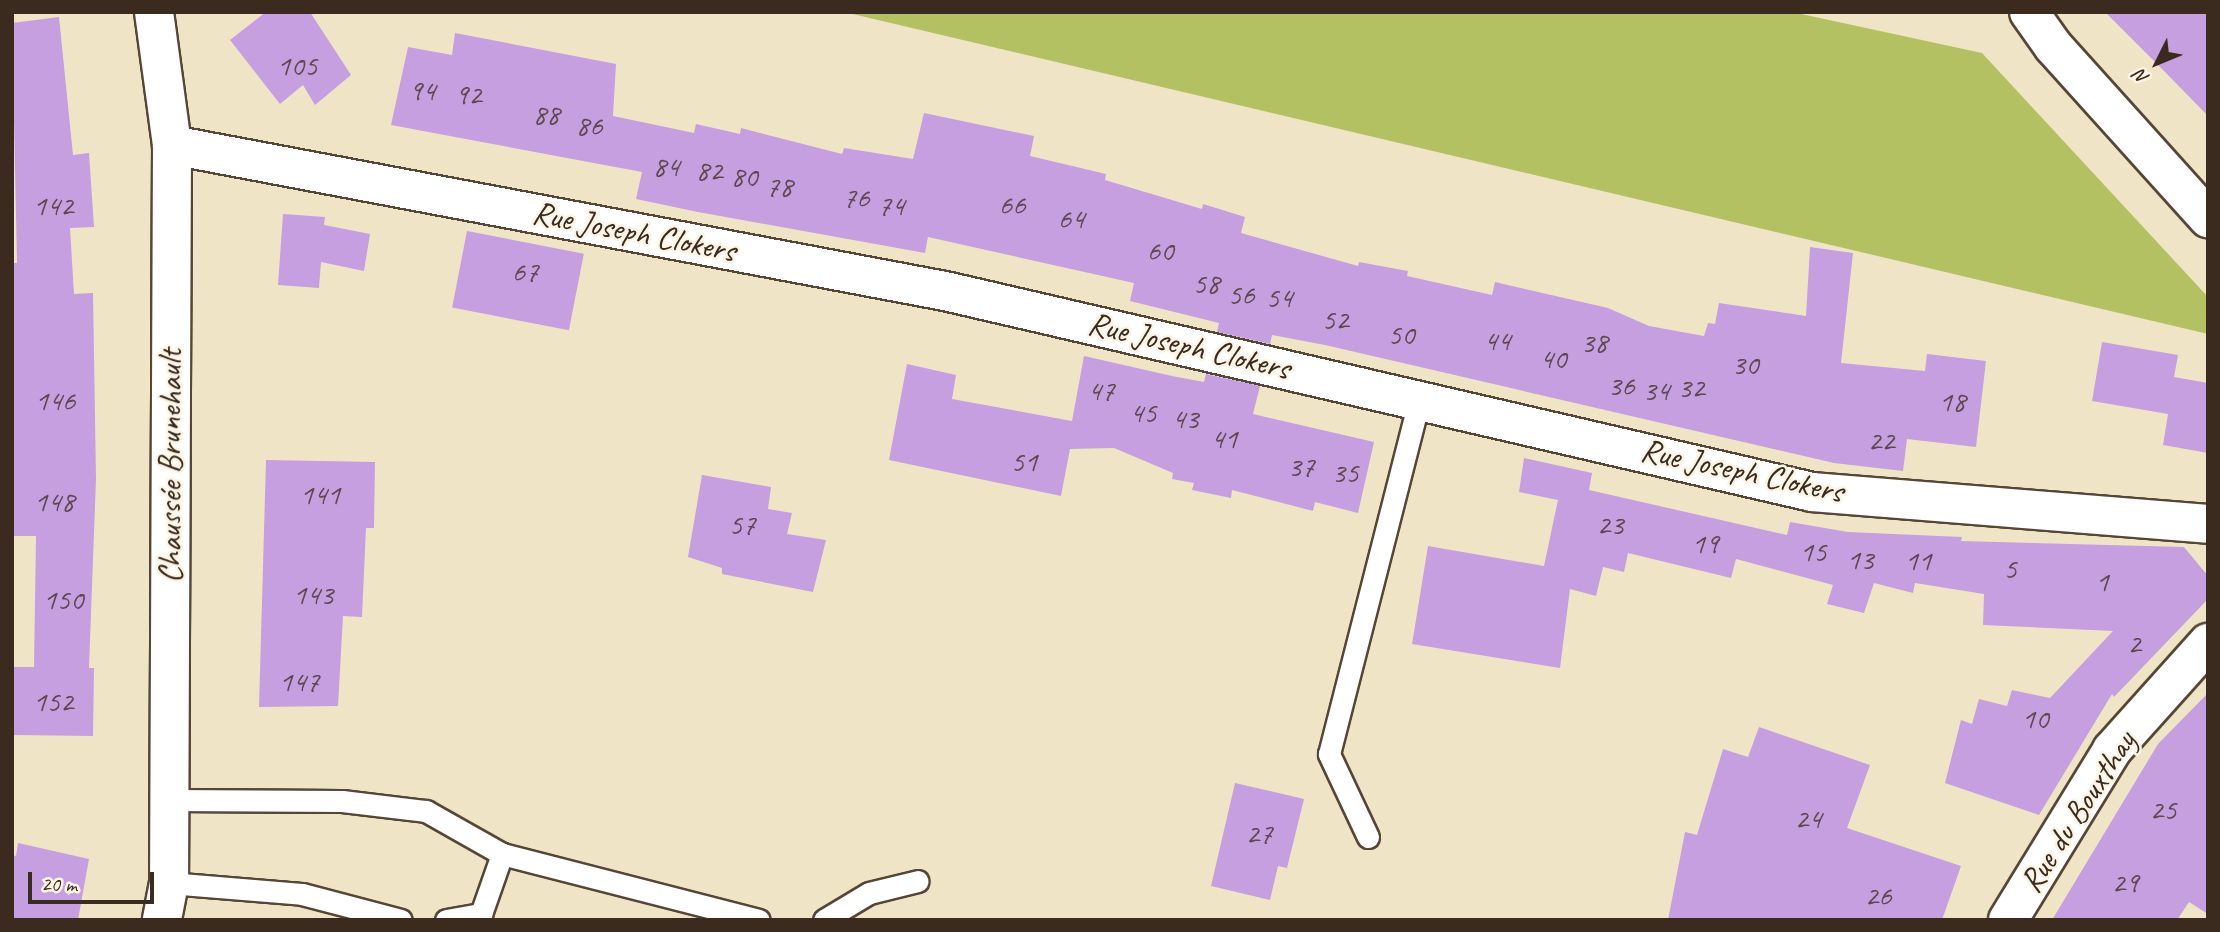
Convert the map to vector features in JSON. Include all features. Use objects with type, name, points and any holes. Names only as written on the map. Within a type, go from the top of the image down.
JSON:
[{"type":"street","name":"Chaussée Brunehault","points":[[154,12],[172,145],[169,800],[166,902]]},
{"type":"street","points":[[2029,12],[2053,46],[2208,218]]},
{"type":"street","name":"Rue Joseph Clokers","points":[[172,145],[945,291],[1420,398],[1812,492],[2208,524]]},
{"type":"street","name":"Rue du Bouxthay","points":[[2008,920],[2112,750],[2208,643]]},
{"type":"lane","points":[[1368,837],[1329,754],[1420,398]]},
{"type":"lane","points":[[169,800],[342,801],[426,811],[502,854],[760,920]]},
{"type":"lane","points":[[446,920],[481,914],[502,854]]},
{"type":"lane","points":[[824,920],[869,893],[918,881]]},
{"type":"lane","points":[[166,902],[302,894],[401,920]]},
{"type":"green space","points":[[844,12],[1792,12],[1982,53],[2208,297],[2208,334]]},
{"type":"building","points":[[266,12],[310,12],[351,75],[315,105],[303,85],[280,104],[230,40]]},
{"type":"building","points":[[2105,12],[2208,12],[2208,116],[2168,75]]},
{"type":"building","points":[[59,17],[73,155],[89,153],[94,227],[70,228],[74,294],[93,293],[96,479],[89,668],[94,668],[93,736],[12,735],[12,667],[34,667],[36,536],[12,536],[12,263],[17,263],[12,23]]},
{"type":"building","points":[[455,33],[616,64],[613,116],[694,133],[696,124],[740,134],[741,128],[842,154],[844,148],[913,159],[924,113],[1034,136],[1030,156],[1106,174],[1105,180],[1202,209],[1203,204],[1245,217],[1241,233],[1358,266],[1359,262],[1408,271],[1407,276],[1492,295],[1495,282],[1608,308],[1649,326],[1704,336],[1708,323],[1715,324],[1719,303],[1806,316],[1810,247],[1853,253],[1841,363],[1925,371],[1927,354],[1986,361],[1976,447],[1907,439],[1903,471],[1834,463],[1325,345],[1272,335],[1270,344],[1217,332],[1219,323],[1130,301],[1134,283],[928,237],[925,253],[636,199],[642,172],[391,125],[408,47],[452,55]]},
{"type":"building","points":[[283,214],[325,217],[324,225],[370,234],[364,271],[321,262],[319,288],[278,285]]},
{"type":"building","points":[[467,231],[584,254],[569,330],[452,308]]},
{"type":"building","points":[[2102,342],[2178,355],[2174,377],[2208,383],[2208,453],[2163,445],[2168,414],[2092,401]]},
{"type":"building","points":[[1084,356],[1204,382],[1206,374],[1260,386],[1253,414],[1374,442],[1358,513],[1315,502],[1313,511],[1232,490],[1231,498],[1192,490],[1194,483],[1172,479],[1173,473],[1114,448],[1070,449],[1061,496],[889,460],[907,364],[956,375],[952,399],[1072,421]]},
{"type":"building","points":[[1524,458],[1592,473],[1589,490],[1787,535],[1790,522],[1848,532],[1962,537],[1961,541],[2184,547],[2208,576],[2208,599],[2114,697],[2112,694],[2039,815],[1945,783],[1961,720],[1972,724],[1979,699],[2007,706],[2012,690],[2050,698],[2113,631],[1983,625],[1984,594],[1915,583],[1913,593],[1874,583],[1864,613],[1827,604],[1833,585],[1736,559],[1731,578],[1628,553],[1624,572],[1603,567],[1596,596],[1570,589],[1560,668],[1412,644],[1428,546],[1544,566],[1558,500],[1519,492]]},
{"type":"building","points":[[266,460],[375,462],[374,528],[366,528],[362,617],[343,616],[338,706],[259,707]]},
{"type":"building","points":[[702,475],[771,487],[768,509],[792,513],[787,534],[826,540],[813,592],[722,574],[722,568],[688,557]]},
{"type":"building","points":[[2208,693],[2208,914],[2189,902],[2177,920],[2052,920],[2158,744]]},
{"type":"building","points":[[1759,727],[1870,765],[1847,828],[1961,866],[1942,920],[1668,920],[1685,832],[1697,835],[1723,749],[1748,757]]},
{"type":"building","points":[[1235,783],[1304,799],[1287,868],[1278,866],[1270,900],[1211,886]]},
{"type":"building","points":[[18,843],[89,859],[78,920],[12,920],[12,855],[16,856]]}]
